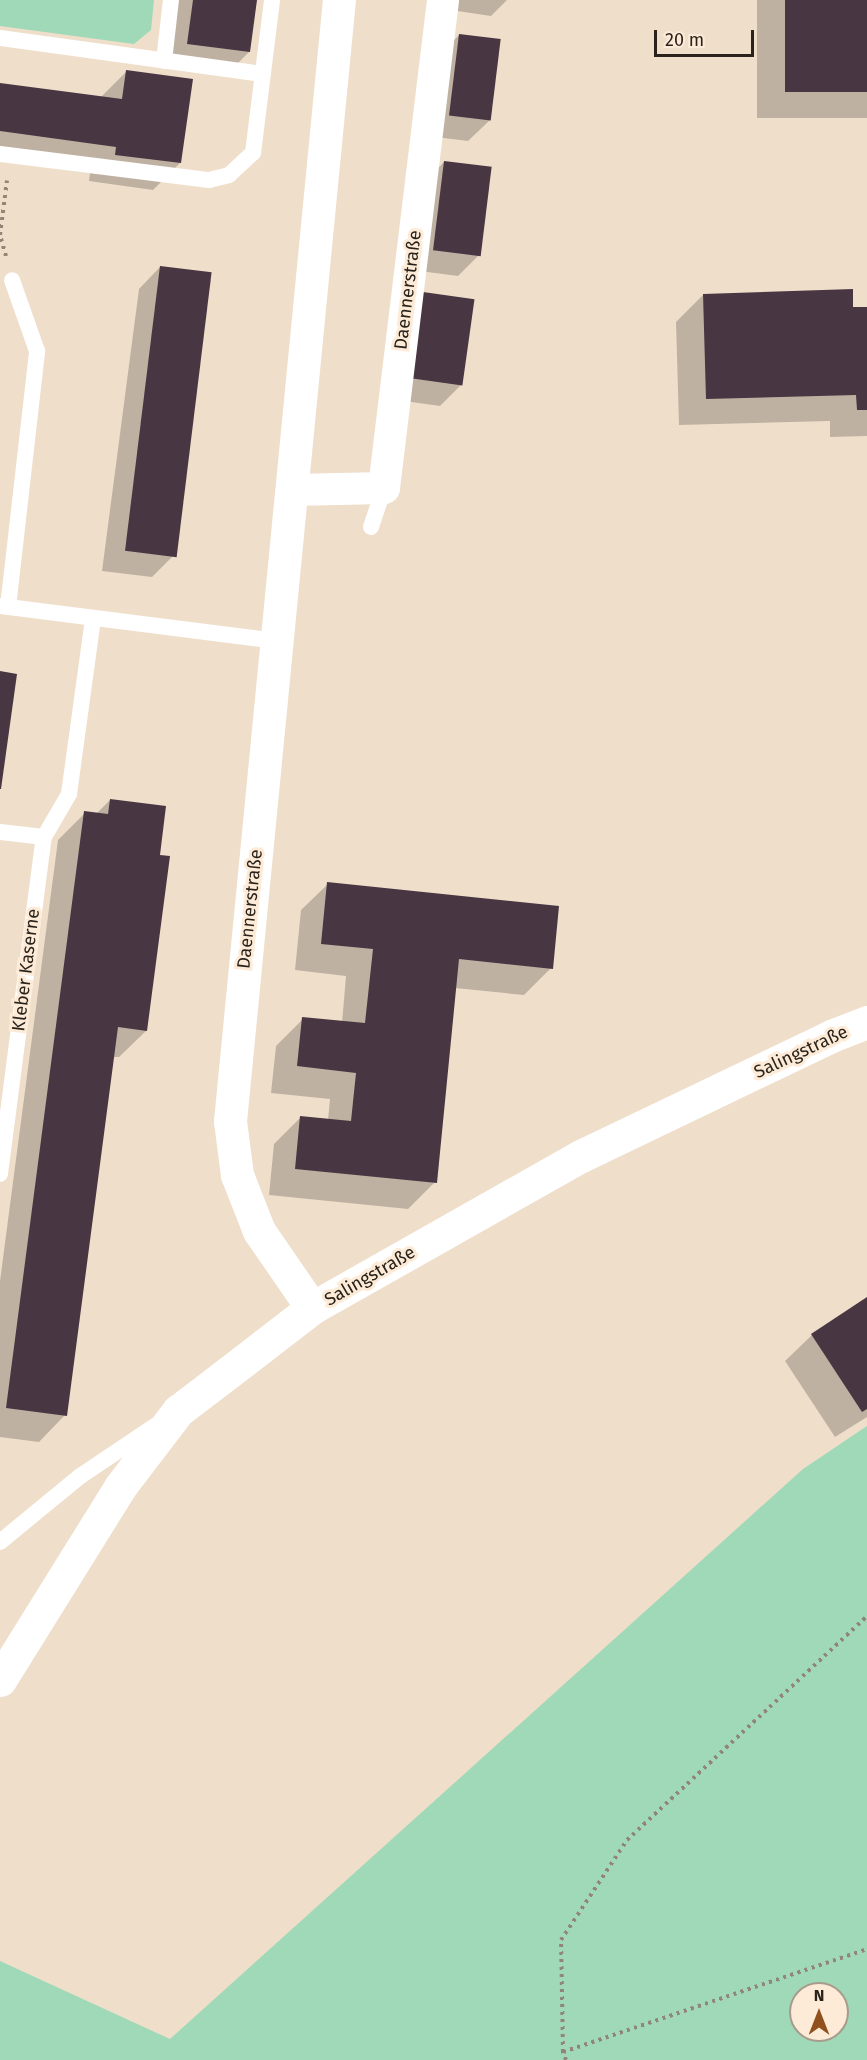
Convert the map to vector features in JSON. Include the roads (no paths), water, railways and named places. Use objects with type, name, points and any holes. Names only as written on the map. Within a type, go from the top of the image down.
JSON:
[{"type":"street","name":"Daennerstraße","points":[[312,1308],[259,1231],[237,1175],[230,1121],[339,0]]},
{"type":"street","name":"Daennerstraße","points":[[384,488],[443,0]]},
{"type":"street","points":[[292,490],[384,488]]},
{"type":"street","name":"Salingstraße","points":[[0,1680],[114,1497],[178,1411],[312,1308],[581,1156],[831,1036],[867,1022]]},
{"type":"lane","points":[[164,61],[171,0]]},
{"type":"lane","points":[[5,155],[208,180],[229,175],[253,153],[272,0]]},
{"type":"lane","points":[[0,38],[263,74]]},
{"type":"lane","points":[[12,280],[37,351],[4,607],[277,641]]},
{"type":"lane","points":[[371,527],[384,488]]},
{"type":"lane","name":"Kleber Kaserne","points":[[0,1174],[44,837],[69,794],[93,618]]},
{"type":"lane","points":[[0,832],[44,837]]},
{"type":"lane","points":[[0,1542],[79,1477],[178,1411]]}]
